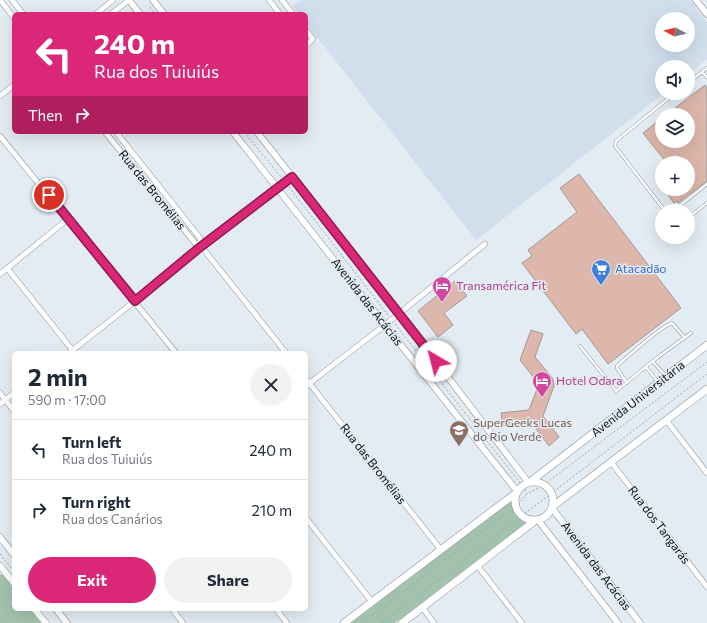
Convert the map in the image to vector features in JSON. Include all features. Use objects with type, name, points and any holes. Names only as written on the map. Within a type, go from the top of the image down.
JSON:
[{"type":"main road","name":"Avenida Universitária","points":[[344,623],[707,345]]},
{"type":"main road","points":[[402,623],[537,520],[546,516],[552,508],[707,388]]},
{"type":"main road","points":[[537,520],[528,519],[522,516],[516,507],[515,497],[523,486],[538,482],[545,484],[552,493],[552,508]]},
{"type":"street","points":[[0,0],[12,15]]},
{"type":"street","points":[[12,0],[21,12]]},
{"type":"street","points":[[99,12],[114,0]]},
{"type":"street","points":[[114,12],[129,0],[138,12]]},
{"type":"street","points":[[153,0],[162,12]]},
{"type":"street","points":[[269,0],[278,12]]},
{"type":"street","points":[[282,0],[291,12]]},
{"type":"street","points":[[696,0],[707,14]]},
{"type":"street","points":[[308,33],[313,39],[308,43]]},
{"type":"street","points":[[0,96],[12,87]]},
{"type":"street","name":"Rua das Bromélias","points":[[107,134],[195,243],[201,246],[284,351]]},
{"type":"street","name":"Rua das Bromélias","points":[[118,134],[200,238],[201,246]]},
{"type":"street","name":"Avenida das Acácias","points":[[235,134],[384,325],[523,486]]},
{"type":"street","name":"Avenida das Acácias","points":[[259,134],[399,312],[523,486]]},
{"type":"street","points":[[0,136],[174,351]]},
{"type":"street","points":[[73,351],[201,246],[292,177]]},
{"type":"street","points":[[0,274],[68,219]]},
{"type":"street","points":[[308,381],[384,325],[485,244]]},
{"type":"street","points":[[7,268],[71,351]]},
{"type":"street","name":"Rua das Bromélias","points":[[308,383],[441,550]]},
{"type":"street","points":[[0,393],[12,409]]},
{"type":"street","points":[[0,404],[12,395]]},
{"type":"street","points":[[666,420],[707,473]]},
{"type":"street","name":"Rua dos Tangarás","points":[[611,462],[707,587]]},
{"type":"street","name":"Avenida das Acácias","points":[[552,508],[640,623]]},
{"type":"street","name":"Avenida das Acácias","points":[[537,520],[618,623]]},
{"type":"street","points":[[308,521],[372,602]]},
{"type":"street","points":[[0,537],[12,552]]},
{"type":"street","points":[[477,565],[522,623]]},
{"type":"street","points":[[0,566],[12,581]]},
{"type":"street","points":[[422,607],[434,623]]},
{"type":"street","points":[[36,611],[46,623]]},
{"type":"street","points":[[58,611],[67,623]]},
{"type":"street","points":[[174,611],[183,623]]},
{"type":"street","points":[[278,611],[287,623]]},
{"type":"lane","points":[[695,78],[707,68]]},
{"type":"lane","points":[[702,72],[707,77]]},
{"type":"lane","points":[[661,204],[615,146],[615,143],[667,100]]},
{"type":"lane","points":[[682,204],[707,184]]},
{"type":"lane","points":[[695,212],[707,203]]},
{"type":"lane","points":[[628,383],[617,366],[659,332],[672,323],[685,338]]},
{"type":"lane","points":[[580,346],[615,391],[628,383],[646,367],[691,333]]},
{"type":"lane","points":[[653,362],[666,376]]},
{"type":"lane","points":[[646,367],[658,383]]},
{"type":"path","points":[[246,134],[528,494]]},
{"type":"path","points":[[362,623],[516,507],[528,494],[545,484],[707,362]]},
{"type":"path","points":[[382,623],[707,374]]},
{"type":"path","points":[[0,554],[12,569]]},
{"type":"shaded area","points":[[301,0],[691,0],[707,22],[707,59],[695,68],[695,60],[655,60],[655,100],[476,240],[308,26],[308,12],[298,12],[293,6]]},
{"type":"green space","points":[[510,501],[518,516],[527,522],[395,623],[351,623]]},
{"type":"green space","points":[[2,574],[12,586],[12,611],[32,611],[41,623],[0,623],[0,575]]},
{"type":"building","points":[[705,85],[707,88],[707,181],[695,190],[695,156],[661,156],[655,148],[695,148],[695,108],[675,108],[686,100],[695,100],[695,93]]},
{"type":"building","points":[[655,124],[655,148],[643,133]]},
{"type":"building","name":"Atacadão","points":[[579,174],[681,308],[608,364],[582,329],[576,334],[522,263],[532,256],[528,250],[577,212],[560,188]]},
{"type":"building","points":[[669,196],[687,196],[678,203],[677,201],[674,203]]},
{"type":"building","name":"Transamérica Fit","points":[[455,281],[467,296],[444,313],[453,325],[438,337],[418,311]]},
{"type":"building","name":"Hotel Odara","points":[[531,330],[543,334],[535,357],[553,379],[554,386],[543,416],[559,437],[549,446],[531,422],[503,426],[501,413],[529,410],[539,384],[520,360]]},
{"type":"place","name":"Atacadão","points":[[601,286]]},
{"type":"place","name":"Transamérica Fit","points":[[442,303]]},
{"type":"place","name":"Hotel Odara","points":[[542,398]]},
{"type":"place","name":"SuperGeeks Lucas do Rio Verde","points":[[459,447]]},
{"type":"route","points":[[49,195],[135,301],[199,248],[292,177],[436,361]]}]
